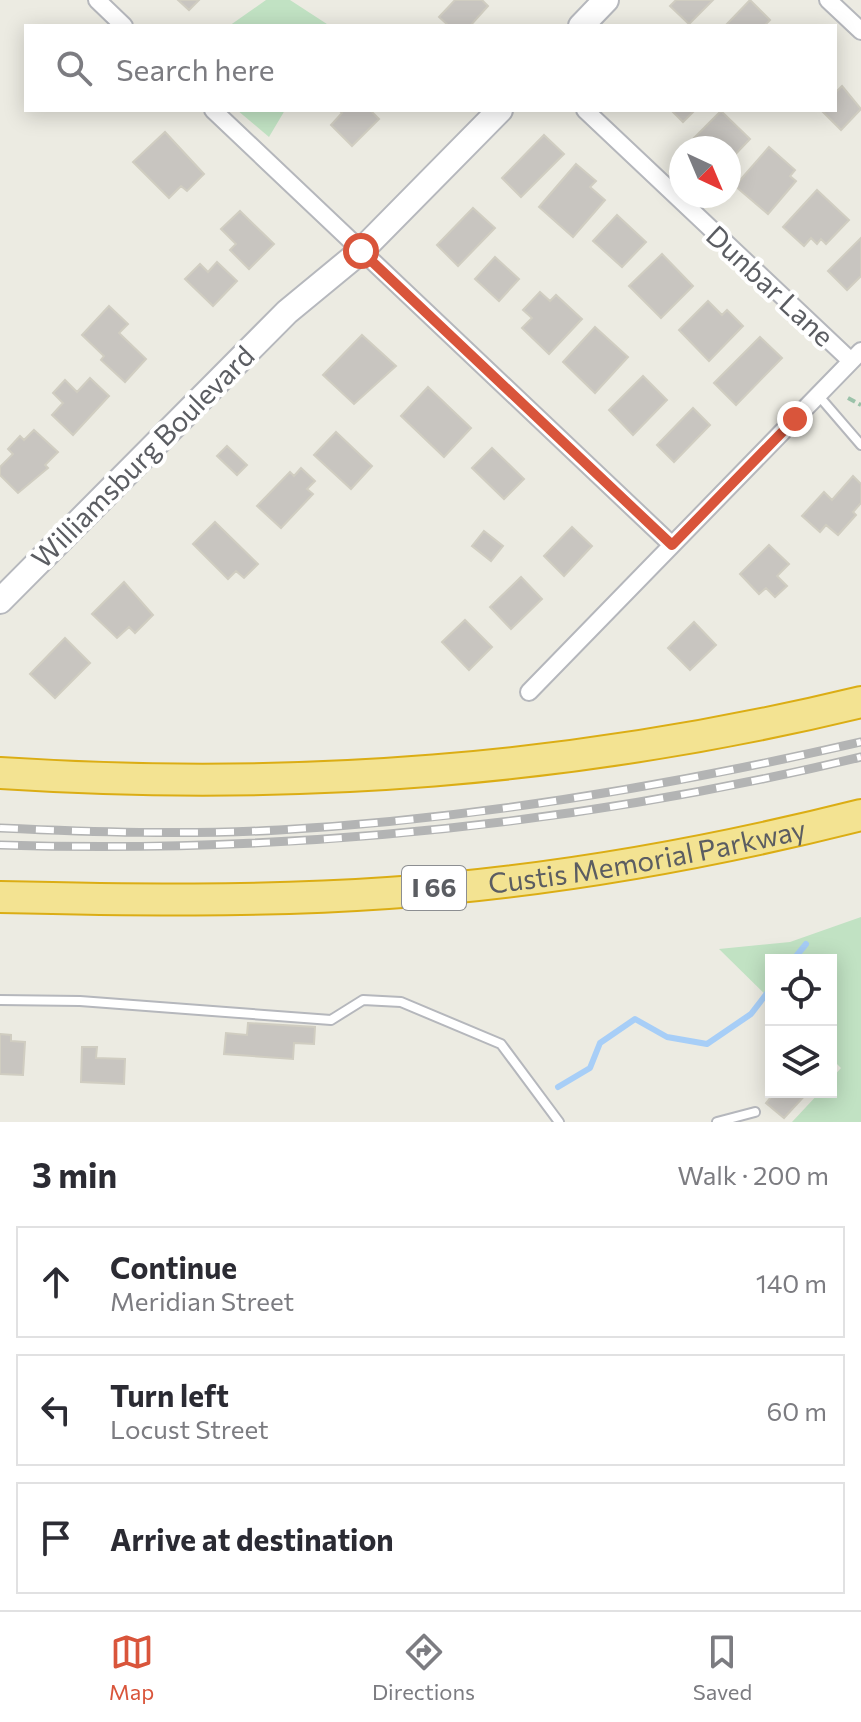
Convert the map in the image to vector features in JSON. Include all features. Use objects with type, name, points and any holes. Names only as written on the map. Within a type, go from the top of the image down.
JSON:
[{"type":"highway","points":[[0,773],[214,782],[399,775],[543,760],[682,739],[861,702]]},
{"type":"highway","name":"Custis Memorial Parkway","points":[[0,897],[163,901],[392,893],[620,866],[861,815]]},
{"type":"main road","points":[[583,24],[606,0]]},
{"type":"main road","name":"Williamsburg Boulevard","points":[[0,601],[287,312],[361,251],[498,112]]},
{"type":"street","points":[[97,0],[122,24]]},
{"type":"street","points":[[828,0],[861,31]]},
{"type":"street","points":[[215,112],[672,545]]},
{"type":"street","name":"Dunbar Lane","points":[[587,112],[856,356]]},
{"type":"street","points":[[529,692],[856,356]]},
{"type":"lane","points":[[818,395],[861,445]]},
{"type":"lane","points":[[0,1000],[80,1001],[331,1020],[363,1000],[401,1002],[501,1044],[559,1122]]},
{"type":"lane","points":[[717,1122],[755,1112]]},
{"type":"path","points":[[848,398],[861,405]]},
{"type":"green space","points":[[266,0],[290,0],[327,24],[232,24]]},
{"type":"green space","points":[[239,112],[284,112],[269,137]]},
{"type":"green space","points":[[861,917],[861,1122],[792,1122],[814,1098],[837,1098],[837,1072],[841,1068],[837,1064],[837,954],[765,954],[765,994],[719,949],[790,942]]},
{"type":"building","points":[[178,0],[199,0],[189,10]]},
{"type":"building","points":[[455,0],[482,0],[488,6],[472,24],[447,24],[439,17]]},
{"type":"building","points":[[676,0],[713,0],[689,24],[670,6]]},
{"type":"building","points":[[750,0],[770,20],[766,24],[727,24]]},
{"type":"building","points":[[842,86],[861,109],[841,130],[823,112],[837,112],[837,91]]},
{"type":"building","points":[[372,112],[379,119],[352,146],[331,125],[342,113]]},
{"type":"building","points":[[673,112],[693,112],[683,122]]},
{"type":"building","points":[[722,112],[750,139],[741,148],[741,136],[696,136]]},
{"type":"building","points":[[165,132],[204,174],[187,191],[181,186],[169,198],[133,162]]},
{"type":"building","points":[[544,135],[564,154],[521,197],[502,178]]},
{"type":"building","points":[[769,147],[795,170],[790,176],[796,181],[768,214],[741,191],[741,179]]},
{"type":"building","points":[[576,164],[596,181],[590,187],[605,200],[573,237],[539,207]]},
{"type":"building","points":[[817,190],[849,220],[826,244],[821,239],[817,244],[811,238],[804,246],[783,227]]},
{"type":"building","points":[[473,208],[495,228],[458,266],[437,245]]},
{"type":"building","points":[[240,211],[274,244],[249,269],[230,250],[236,244],[221,229]]},
{"type":"building","points":[[617,215],[646,242],[622,267],[593,241]]},
{"type":"building","points":[[861,238],[861,276],[847,290],[828,271]]},
{"type":"building","points":[[662,254],[693,286],[661,318],[629,286]]},
{"type":"building","points":[[495,257],[519,279],[499,301],[475,279]]},
{"type":"building","points":[[217,262],[237,281],[213,306],[185,279],[200,264],[208,272]]},
{"type":"building","points":[[540,292],[550,301],[556,295],[582,319],[549,354],[522,328],[532,318],[523,310]]},
{"type":"building","points":[[708,301],[722,315],[727,310],[743,326],[709,361],[679,330]]},
{"type":"building","points":[[109,306],[128,324],[119,333],[146,359],[125,382],[101,360],[104,356],[82,335]]},
{"type":"building","points":[[595,327],[628,357],[595,393],[563,362]]},
{"type":"building","points":[[362,335],[396,366],[354,404],[323,375]]},
{"type":"building","points":[[760,337],[782,358],[736,405],[714,383]]},
{"type":"building","points":[[643,376],[667,400],[633,435],[609,410]]},
{"type":"building","points":[[90,378],[109,396],[73,435],[52,415],[63,403],[53,393],[65,380],[77,392]]},
{"type":"building","points":[[428,387],[471,428],[444,457],[401,416]]},
{"type":"building","points":[[693,408],[710,425],[674,462],[657,445]]},
{"type":"building","points":[[34,430],[58,452],[45,465],[48,468],[18,493],[0,475],[0,467],[13,454],[8,449],[20,436],[24,440]]},
{"type":"building","points":[[336,432],[372,466],[351,489],[314,455]]},
{"type":"building","points":[[227,446],[247,465],[237,475],[217,456]]},
{"type":"building","points":[[492,448],[524,479],[504,499],[472,468]]},
{"type":"building","points":[[301,468],[315,481],[307,489],[313,494],[281,528],[257,506],[290,472],[294,476]]},
{"type":"building","points":[[853,476],[861,484],[861,503],[853,512],[856,515],[838,535],[826,525],[820,532],[802,516],[824,492],[832,500]]},
{"type":"building","points":[[215,522],[258,564],[244,578],[236,571],[228,579],[193,544]]},
{"type":"building","points":[[572,527],[592,546],[564,576],[544,556]]},
{"type":"building","points":[[484,531],[503,546],[491,561],[472,546]]},
{"type":"building","points":[[769,545],[789,564],[777,576],[787,586],[775,597],[766,588],[759,594],[740,574]]},
{"type":"building","points":[[521,577],[542,599],[511,629],[490,607]]},
{"type":"building","points":[[124,582],[153,615],[135,633],[129,627],[117,638],[92,614]]},
{"type":"building","points":[[465,620],[492,647],[469,670],[442,642]]},
{"type":"building","points":[[694,622],[716,645],[690,670],[668,648]]},
{"type":"building","points":[[65,638],[90,663],[55,698],[30,674]]},
{"type":"building","points":[[248,1023],[315,1027],[314,1044],[294,1043],[293,1059],[224,1054],[226,1033],[247,1035]]},
{"type":"building","points":[[0,1034],[11,1035],[11,1041],[25,1042],[23,1075],[0,1074]]},
{"type":"building","points":[[82,1047],[97,1047],[96,1058],[125,1059],[124,1084],[81,1082]]},
{"type":"building","points":[[770,1098],[802,1098],[784,1118],[766,1103]]},
{"type":"waterway","points":[[798,954],[806,944]]},
{"type":"waterway","points":[[558,1087],[590,1068],[600,1043],[635,1019],[667,1037],[707,1044],[751,1014],[765,996]]},
{"type":"railway","points":[[0,828],[210,832],[279,830],[426,818],[644,786],[861,742]]},
{"type":"railway","points":[[0,845],[218,845],[434,830],[648,801],[861,757]]},
{"type":"route","points":[[361,251],[672,545],[795,419]]}]
